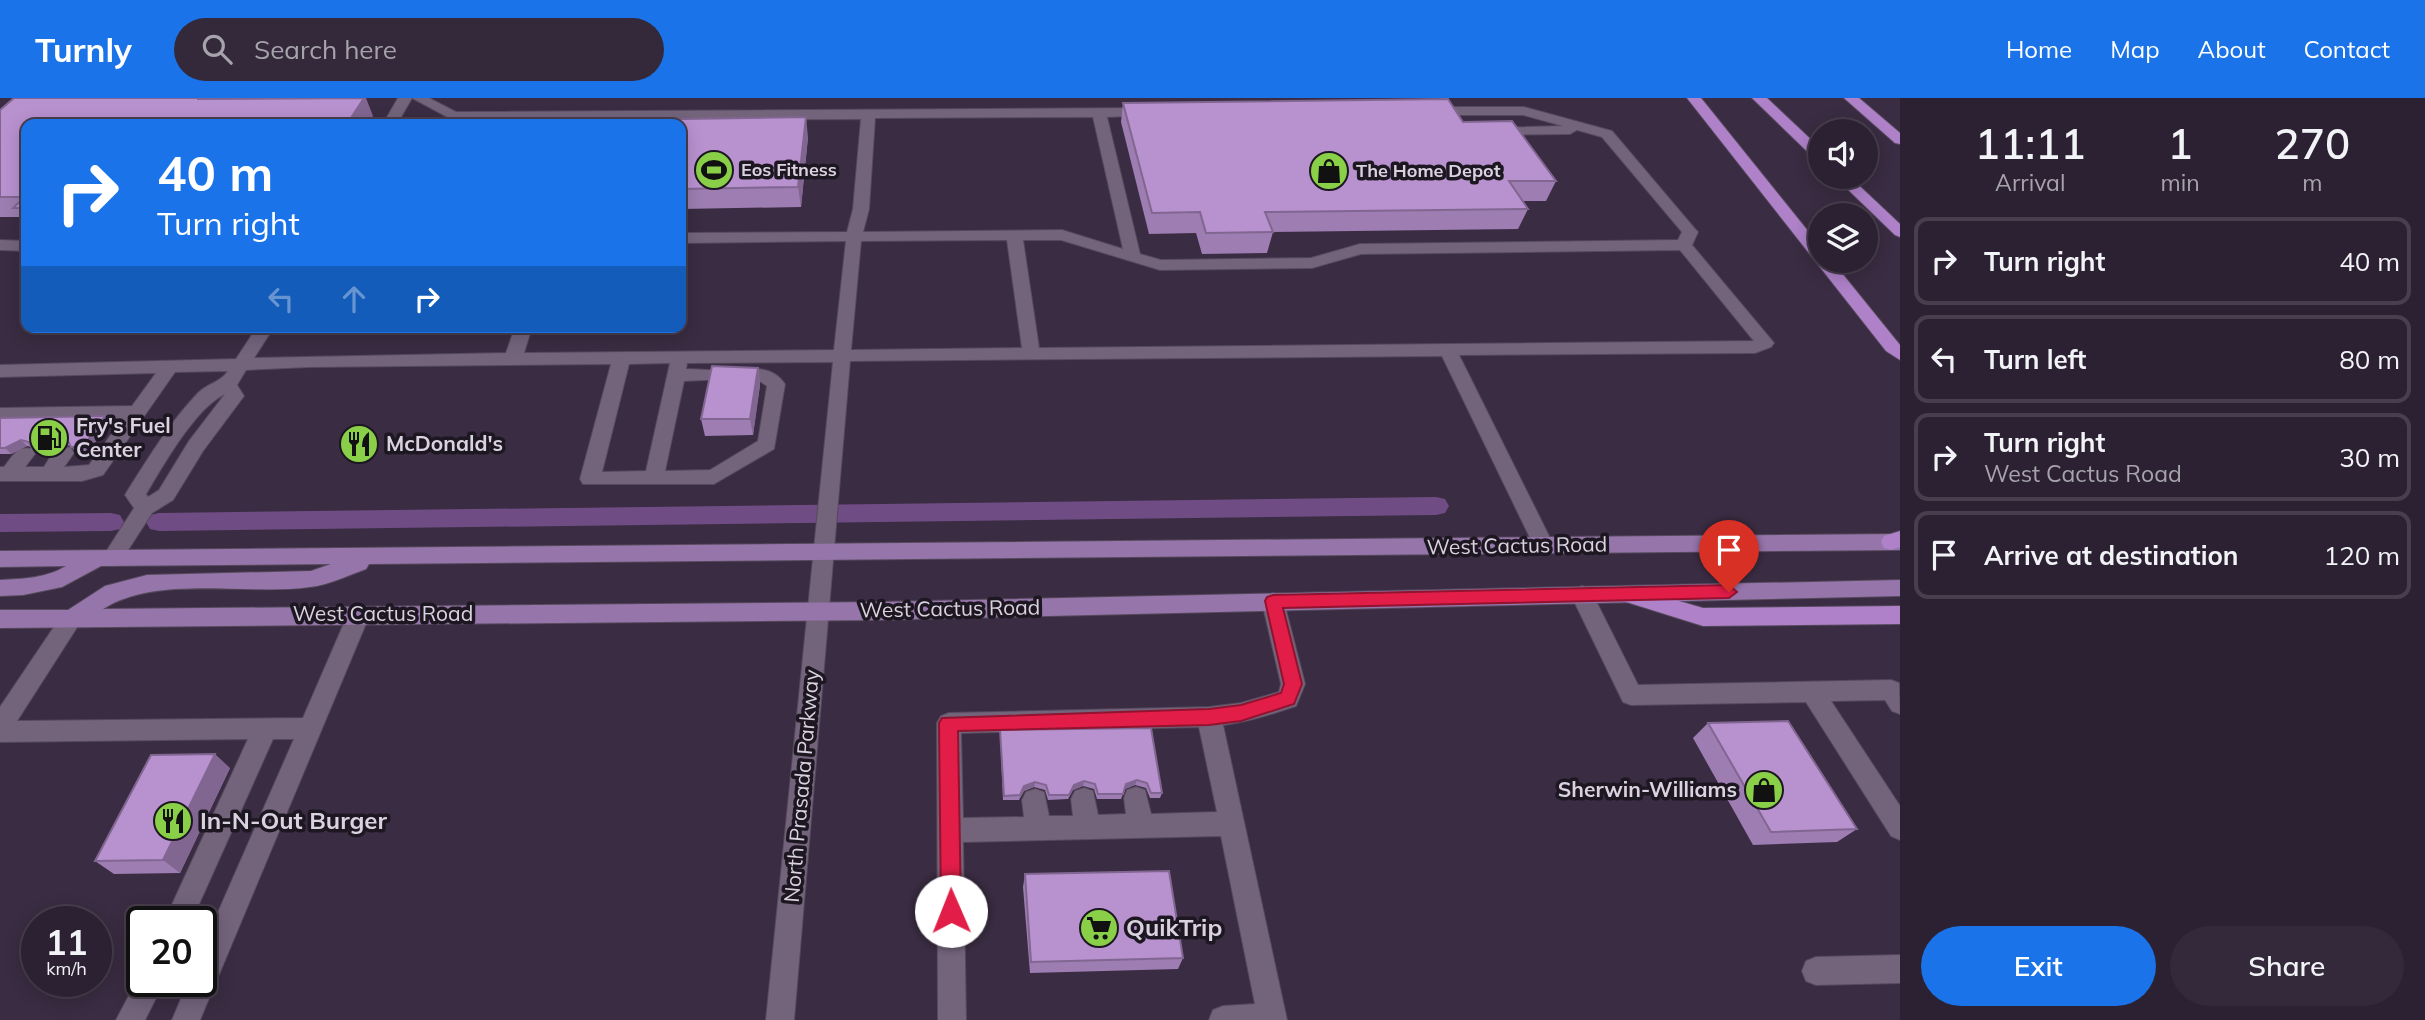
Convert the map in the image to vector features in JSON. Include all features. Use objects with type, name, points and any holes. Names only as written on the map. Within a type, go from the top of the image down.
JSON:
[{"type":"highway","points":[[1693,98],[1808,241]]},
{"type":"highway","points":[[1759,98],[1808,145]]},
{"type":"highway","points":[[1851,98],[1900,140]]},
{"type":"highway","points":[[1855,189],[1900,232]]},
{"type":"highway","points":[[1834,273],[1896,350],[1900,371]]},
{"type":"highway","points":[[1628,594],[1703,617],[1900,615]]},
{"type":"main road","name":"West Cactus Road","points":[[0,559],[371,558],[1897,541]]},
{"type":"main road","points":[[72,618],[113,592],[147,583],[311,579],[341,571],[371,558]]},
{"type":"main road","points":[[0,588],[23,587],[62,579],[104,559]]},
{"type":"main road","name":"West Cactus Road","points":[[0,619],[819,611],[1900,588]]},
{"type":"street","points":[[393,119],[405,98]]},
{"type":"street","points":[[419,98],[453,116],[564,119]]},
{"type":"street","points":[[1414,111],[1524,111],[1607,134],[1689,232],[1684,244]]},
{"type":"street","points":[[654,119],[1167,112]]},
{"type":"street","points":[[1099,113],[1133,257]]},
{"type":"street","name":"North Prasada Parkway","points":[[780,1020],[842,355],[854,236],[861,209],[867,115]]},
{"type":"street","points":[[1473,132],[1593,130]]},
{"type":"street","points":[[1014,235],[1031,354]]},
{"type":"street","points":[[686,238],[1062,235],[1160,265],[1312,263],[1360,248],[1684,244]]},
{"type":"street","points":[[678,366],[842,355],[1755,347],[1765,343],[1684,244]]},
{"type":"street","points":[[0,245],[21,246]]},
{"type":"street","points":[[104,559],[145,508],[166,495],[196,446],[234,396],[228,385],[262,333]]},
{"type":"street","points":[[513,359],[522,333]]},
{"type":"street","points":[[1448,350],[1544,546]]},
{"type":"street","points":[[0,371],[309,361],[622,357],[728,375],[762,374],[776,384],[767,444],[714,477],[590,479],[622,357]]},
{"type":"street","points":[[654,477],[678,366]]},
{"type":"street","points":[[4,474],[82,474],[96,470],[170,367]]},
{"type":"street","points":[[8,417],[90,418],[138,412]]},
{"type":"street","points":[[49,474],[64,453]]},
{"type":"street","points":[[4,474],[25,454]]},
{"type":"street","points":[[1582,595],[1631,695],[1812,692],[1897,695]]},
{"type":"street","points":[[952,1020],[948,723],[1029,728],[1125,726],[1241,713],[1288,699],[1293,684],[1273,601]]},
{"type":"street","points":[[186,1020],[359,614]]},
{"type":"street","points":[[0,730],[72,618]]},
{"type":"street","points":[[1812,692],[1900,828]]},
{"type":"street","points":[[1209,717],[1273,1019],[1223,1020]]},
{"type":"street","points":[[184,906],[265,729]]},
{"type":"street","points":[[0,730],[310,729]]},
{"type":"street","points":[[1136,798],[1140,826]]},
{"type":"street","points":[[1084,799],[1087,827]]},
{"type":"street","points":[[1035,800],[1038,828]]},
{"type":"street","points":[[950,830],[1230,824]]},
{"type":"street","points":[[1816,971],[1900,969]]},
{"type":"street","points":[[130,1020],[142,997]]},
{"type":"building","points":[[14,98],[364,98],[350,119],[21,119],[21,197],[0,197],[0,110]]},
{"type":"building","name":"The Home Depot","points":[[1448,99],[1463,122],[1512,121],[1556,181],[1509,181],[1528,209],[1265,212],[1273,232],[1206,233],[1200,212],[1152,213],[1123,103]]},
{"type":"building","points":[[806,117],[798,187],[686,189],[686,119],[681,119]]},
{"type":"building","points":[[712,366],[758,368],[750,419],[701,419]]},
{"type":"building","name":"Fry's Fuel Center","points":[[105,416],[83,447],[71,447],[68,441],[61,439],[52,441],[45,447],[32,448],[29,442],[21,440],[0,448],[0,418]]},
{"type":"building","points":[[1788,721],[1857,829],[1771,832],[1708,723]]},
{"type":"building","points":[[1151,728],[1162,793],[1151,793],[1147,783],[1137,780],[1126,784],[1123,794],[1098,794],[1095,784],[1084,781],[1074,785],[1069,795],[1049,795],[1046,785],[1035,782],[1024,786],[1020,795],[1004,796],[1000,730]]},
{"type":"building","points":[[215,754],[163,860],[95,861],[151,755]]},
{"type":"building","name":"QuikTrip","points":[[1169,871],[1183,958],[1031,962],[1025,874]]},
{"type":"waterway","points":[[159,522],[1436,506]]},
{"type":"waterway","points":[[0,523],[111,522]]},
{"type":"place","name":"Eos Fitness","points":[[714,170]]},
{"type":"place","name":"The Home Depot","points":[[1329,171]]},
{"type":"place","name":"Fry's Fuel Center","points":[[49,438]]},
{"type":"place","name":"McDonald's","points":[[359,444]]},
{"type":"place","name":"Sherwin-Williams","points":[[1764,790]]},
{"type":"place","name":"In-N-Out Burger","points":[[173,821]]},
{"type":"place","name":"QuikTrip","points":[[1099,928]]},
{"type":"route","points":[[951,911],[948,723],[1209,717],[1241,713],[1288,699],[1293,684],[1273,601],[1729,592]]}]
